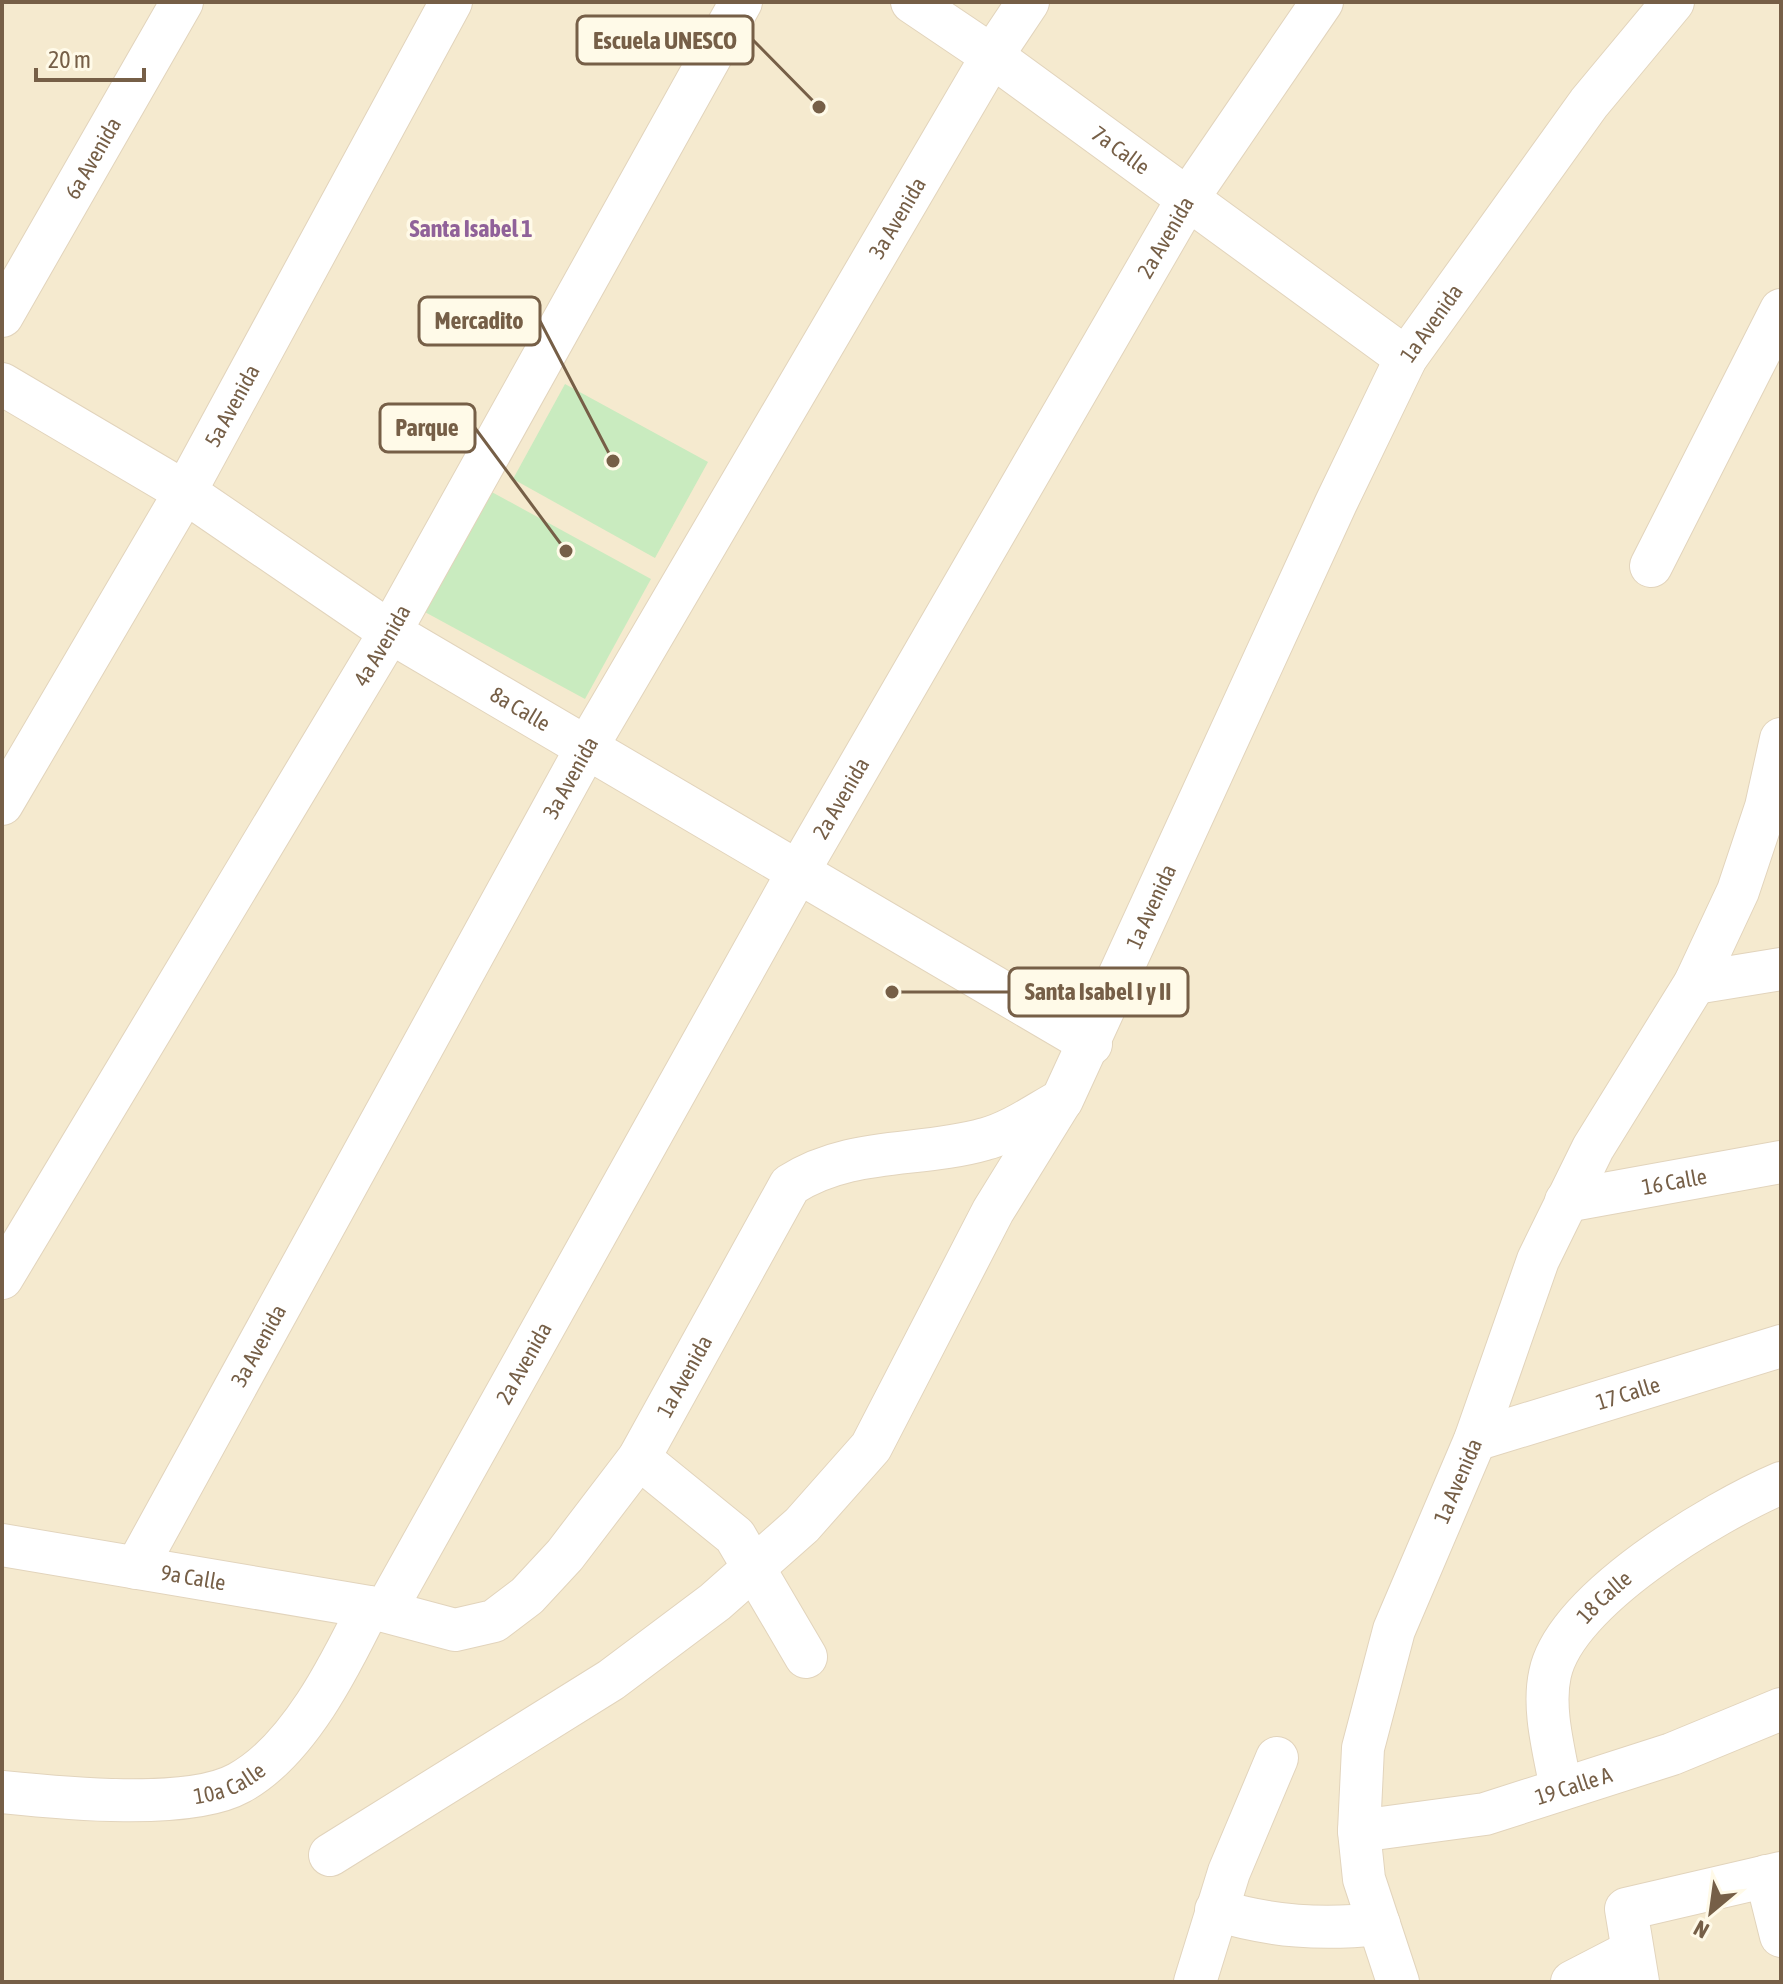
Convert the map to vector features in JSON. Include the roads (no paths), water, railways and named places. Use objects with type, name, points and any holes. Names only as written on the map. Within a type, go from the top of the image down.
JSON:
[{"type":"street","name":"6a Avenida","points":[[2,316],[182,2]]},
{"type":"street","name":"5a Avenida","points":[[2,804],[185,492],[451,2]]},
{"type":"street","name":"4a Avenida","points":[[2,1278],[390,632],[741,2]]},
{"type":"street","name":"7a Calle","points":[[912,2],[992,56],[1406,358]]},
{"type":"street","name":"3a Avenida","points":[[136,1568],[587,747],[992,56],[1028,2]]},
{"type":"street","name":"2a Avenida","points":[[377,1609],[1188,198],[1322,2]]},
{"type":"street","name":"1a Avenida","points":[[377,1609],[455,1630],[494,1621],[527,1596],[565,1555],[639,1458],[790,1185],[831,1164],[861,1156],[953,1147],[989,1139],[1062,1100],[1091,1044],[1336,503],[1406,358],[1589,103],[1673,2]]},
{"type":"street","points":[[1651,566],[1781,310]]},
{"type":"street","name":"8a Calle","points":[[2,384],[185,492],[390,632],[1091,1044]]},
{"type":"street","name":"1a Avenida","points":[[1398,1982],[1364,1879],[1359,1831],[1363,1748],[1394,1630],[1475,1440],[1538,1260],[1593,1148],[1695,983],[1738,891],[1774,806],[1781,739]]},
{"type":"street","points":[[1695,983],[1781,969]]},
{"type":"street","points":[[330,1855],[611,1680],[681,1630],[802,1525],[871,1447],[993,1211],[1062,1100]]},
{"type":"street","name":"16 Calle","points":[[1566,1201],[1781,1162]]},
{"type":"street","name":"17 Calle","points":[[1475,1440],[1781,1346]]},
{"type":"street","points":[[639,1458],[735,1536],[806,1657]]},
{"type":"street","name":"18 Calle","points":[[1561,1789],[1549,1716],[1549,1676],[1557,1650],[1614,1585],[1656,1554],[1781,1483]]},
{"type":"street","name":"9a Calle","points":[[2,1545],[377,1609]]},
{"type":"street","name":"10a Calle","points":[[2,1792],[161,1799],[208,1794],[237,1784],[265,1765],[308,1713],[377,1609]]},
{"type":"street","name":"19 Calle A","points":[[1359,1831],[1485,1814],[1672,1754],[1781,1709]]},
{"type":"street","points":[[1195,1982],[1216,1910],[1277,1758]]},
{"type":"street","points":[[1572,1982],[1631,1949],[1632,1905],[1774,1875],[1781,1936]]},
{"type":"street","points":[[1216,1910],[1296,1928],[1336,1929],[1379,1924]]},
{"type":"place","name":"Escuela UNESCO","points":[[819,107]]},
{"type":"place","name":"Mercadito","points":[[613,461]]},
{"type":"place","name":"Parque","points":[[566,551]]},
{"type":"place","name":"Santa Isabel I y II","points":[[892,992]]},
{"type":"district","name":"Santa Isabel 1","points":[[471,229]]}]
